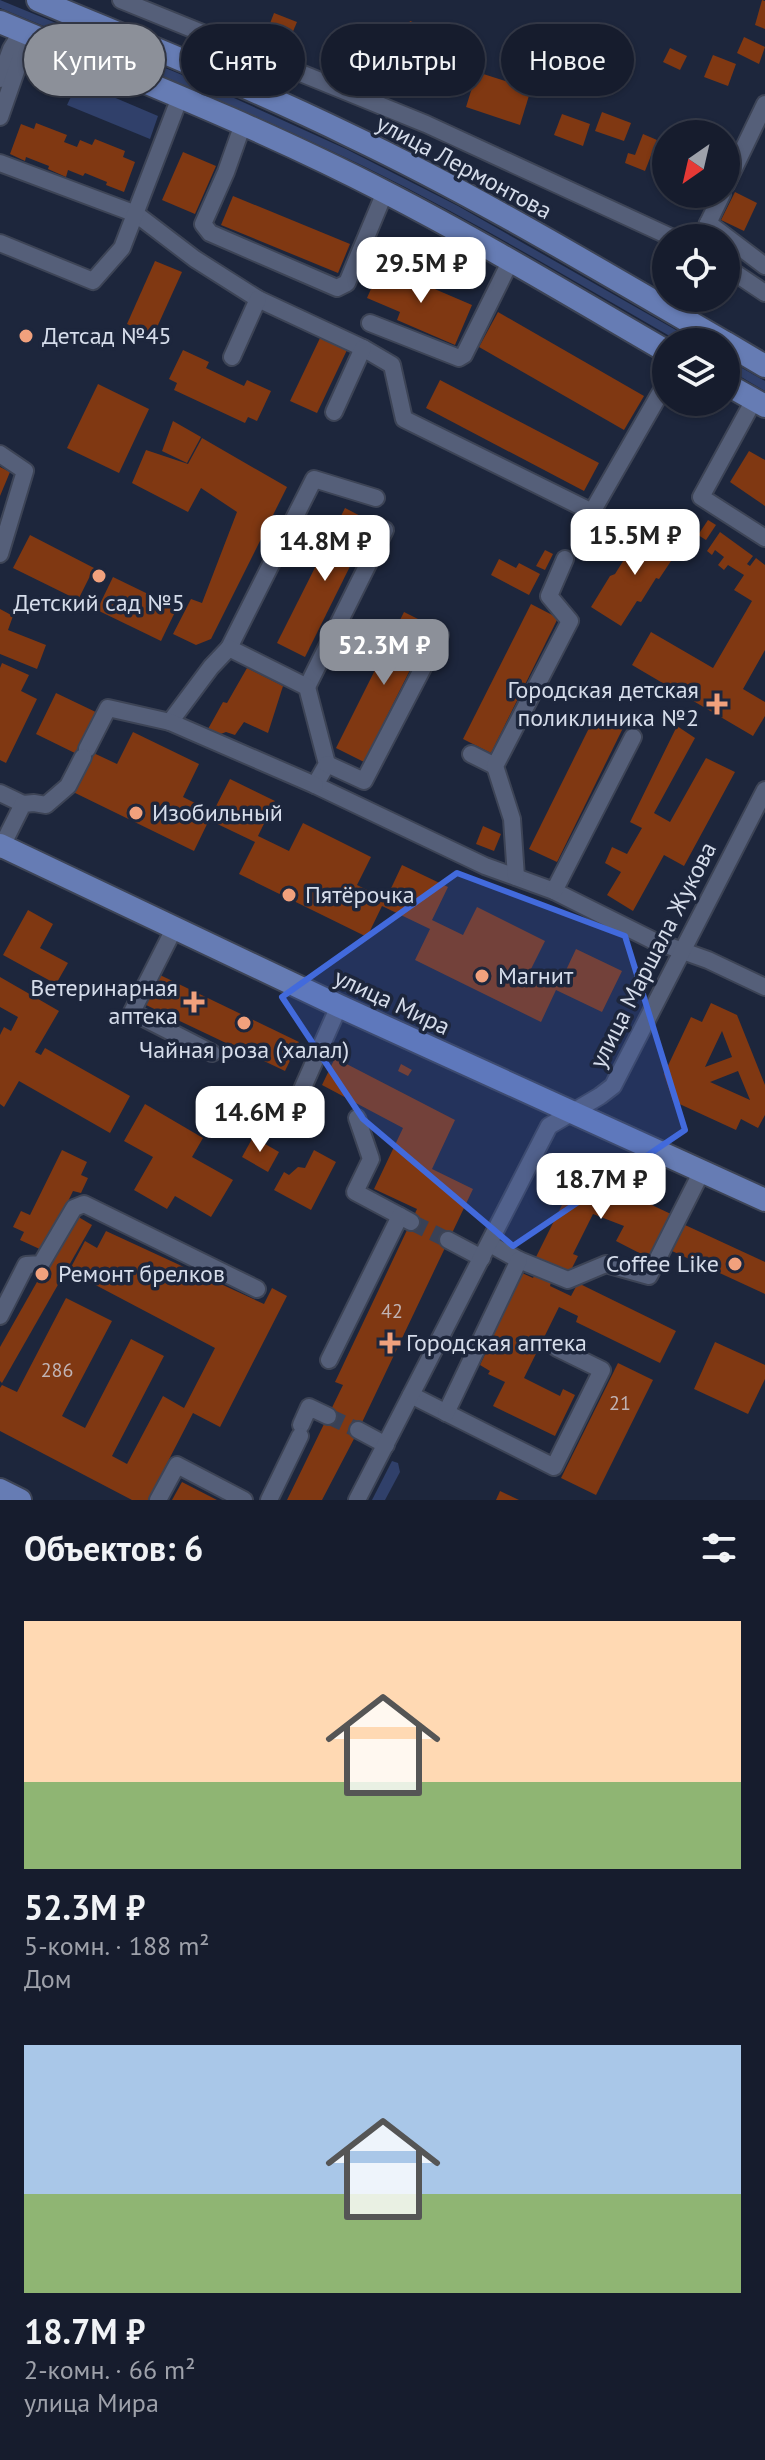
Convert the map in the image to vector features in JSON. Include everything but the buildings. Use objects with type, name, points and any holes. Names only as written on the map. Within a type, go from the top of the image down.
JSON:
[{"type":"main road","name":"улица Лермонтова","points":[[38,0],[352,136],[526,228],[699,328]]},
{"type":"main road","points":[[0,22],[243,124],[385,192],[652,343]]},
{"type":"main road","name":"улица Лермонтова","points":[[740,352],[765,366]]},
{"type":"main road","points":[[740,392],[760,403]]},
{"type":"main road","name":"улица Мира","points":[[1,847],[339,1006],[765,1200]]},
{"type":"main road","points":[[0,1490],[20,1500]]},
{"type":"street","points":[[121,0],[426,124],[652,228]]},
{"type":"street","points":[[0,79],[11,49],[22,31]]},
{"type":"street","points":[[0,117],[22,54],[22,31]]},
{"type":"street","points":[[0,243],[93,281],[122,248],[180,97]]},
{"type":"street","points":[[740,156],[765,104]]},
{"type":"street","points":[[243,124],[203,224],[210,233],[337,288],[347,283],[385,192]]},
{"type":"street","points":[[0,163],[136,214],[195,259],[258,299],[363,348],[392,365],[404,419],[592,512],[652,407]]},
{"type":"street","points":[[740,251],[765,266]]},
{"type":"street","points":[[370,323],[459,358],[464,355],[510,262]]},
{"type":"street","points":[[740,276],[765,293]]},
{"type":"street","points":[[232,357],[258,299]]},
{"type":"street","points":[[334,412],[363,348]]},
{"type":"street","points":[[760,403],[701,497],[765,538]]},
{"type":"street","points":[[0,454],[25,471],[0,554]]},
{"type":"street","points":[[170,722],[229,648],[314,479],[376,498]]},
{"type":"street","points":[[315,785],[327,764],[307,687],[385,530]]},
{"type":"street","points":[[516,877],[512,819],[495,766],[570,621],[549,596],[565,559]]},
{"type":"street","points":[[327,764],[364,781],[440,635]]},
{"type":"street","points":[[229,648],[307,687]]},
{"type":"street","points":[[0,793],[23,804],[46,805],[68,786],[108,708],[170,722],[315,785],[485,866],[554,891],[652,940],[765,987]]},
{"type":"street","points":[[554,891],[633,737]]},
{"type":"street","points":[[471,754],[495,766]]},
{"type":"street","name":"улица Маршала Жукова","points":[[357,1500],[549,1126],[613,1086],[765,790]]},
{"type":"street","points":[[1,847],[23,804]]},
{"type":"street","points":[[174,929],[132,1012],[212,1053]]},
{"type":"street","points":[[300,1094],[339,1006]]},
{"type":"street","points":[[329,1360],[405,1219],[355,1192],[371,1159],[357,1118]]},
{"type":"street","points":[[448,1240],[519,1260],[568,1280],[606,1264],[649,1276],[702,1171]]},
{"type":"street","points":[[0,1316],[26,1265],[41,1264],[74,1208],[84,1204],[257,1289]]},
{"type":"street","points":[[446,1413],[519,1260]]},
{"type":"street","points":[[411,1395],[554,1467],[602,1370],[557,1348]]},
{"type":"street","points":[[269,1500],[309,1407],[328,1416]]},
{"type":"street","points":[[358,1430],[386,1445]]},
{"type":"street","points":[[158,1500],[177,1465],[244,1500]]},
{"type":"highlighted area","points":[[457,873],[625,936],[685,1130],[513,1246],[363,1119],[282,997]]},
{"type":"shaded area","points":[[0,0],[58,24],[38,24],[0,8]]},
{"type":"shaded area","points":[[165,68],[181,74],[181,84],[165,78]]},
{"type":"shaded area","points":[[71,96],[111,96],[158,116],[150,139],[67,105]]},
{"type":"shaded area","points":[[208,96],[229,96],[346,149],[458,206],[672,328],[656,328],[427,198],[298,135]]},
{"type":"shaded area","points":[[740,367],[765,381],[765,391],[740,376]]},
{"type":"shaded area","points":[[392,1461],[398,1463],[400,1472],[385,1500],[372,1500]]},
{"type":"tunnel","points":[[411,1222],[448,1240]]},
{"type":"tunnel","points":[[328,1416],[358,1430]]},
{"type":"place","name":"Детсад №45","points":[[26,336]]},
{"type":"place","name":"Детский сад №5","points":[[99,576]]},
{"type":"place","name":"Городская детская поликлиника №2","points":[[717,704]]},
{"type":"place","name":"Изобильный","points":[[136,813]]},
{"type":"place","name":"Пятёрочка","points":[[289,895]]},
{"type":"place","name":"Магнит","points":[[482,976]]},
{"type":"place","name":"Ветеринарная аптека","points":[[194,1002]]},
{"type":"place","name":"Чайная роза (халал)","points":[[244,1023]]},
{"type":"place","name":"Coffee Like","points":[[735,1264]]},
{"type":"place","name":"Ремонт брелков","points":[[42,1274]]},
{"type":"place","name":"Городская аптека","points":[[390,1343]]}]
